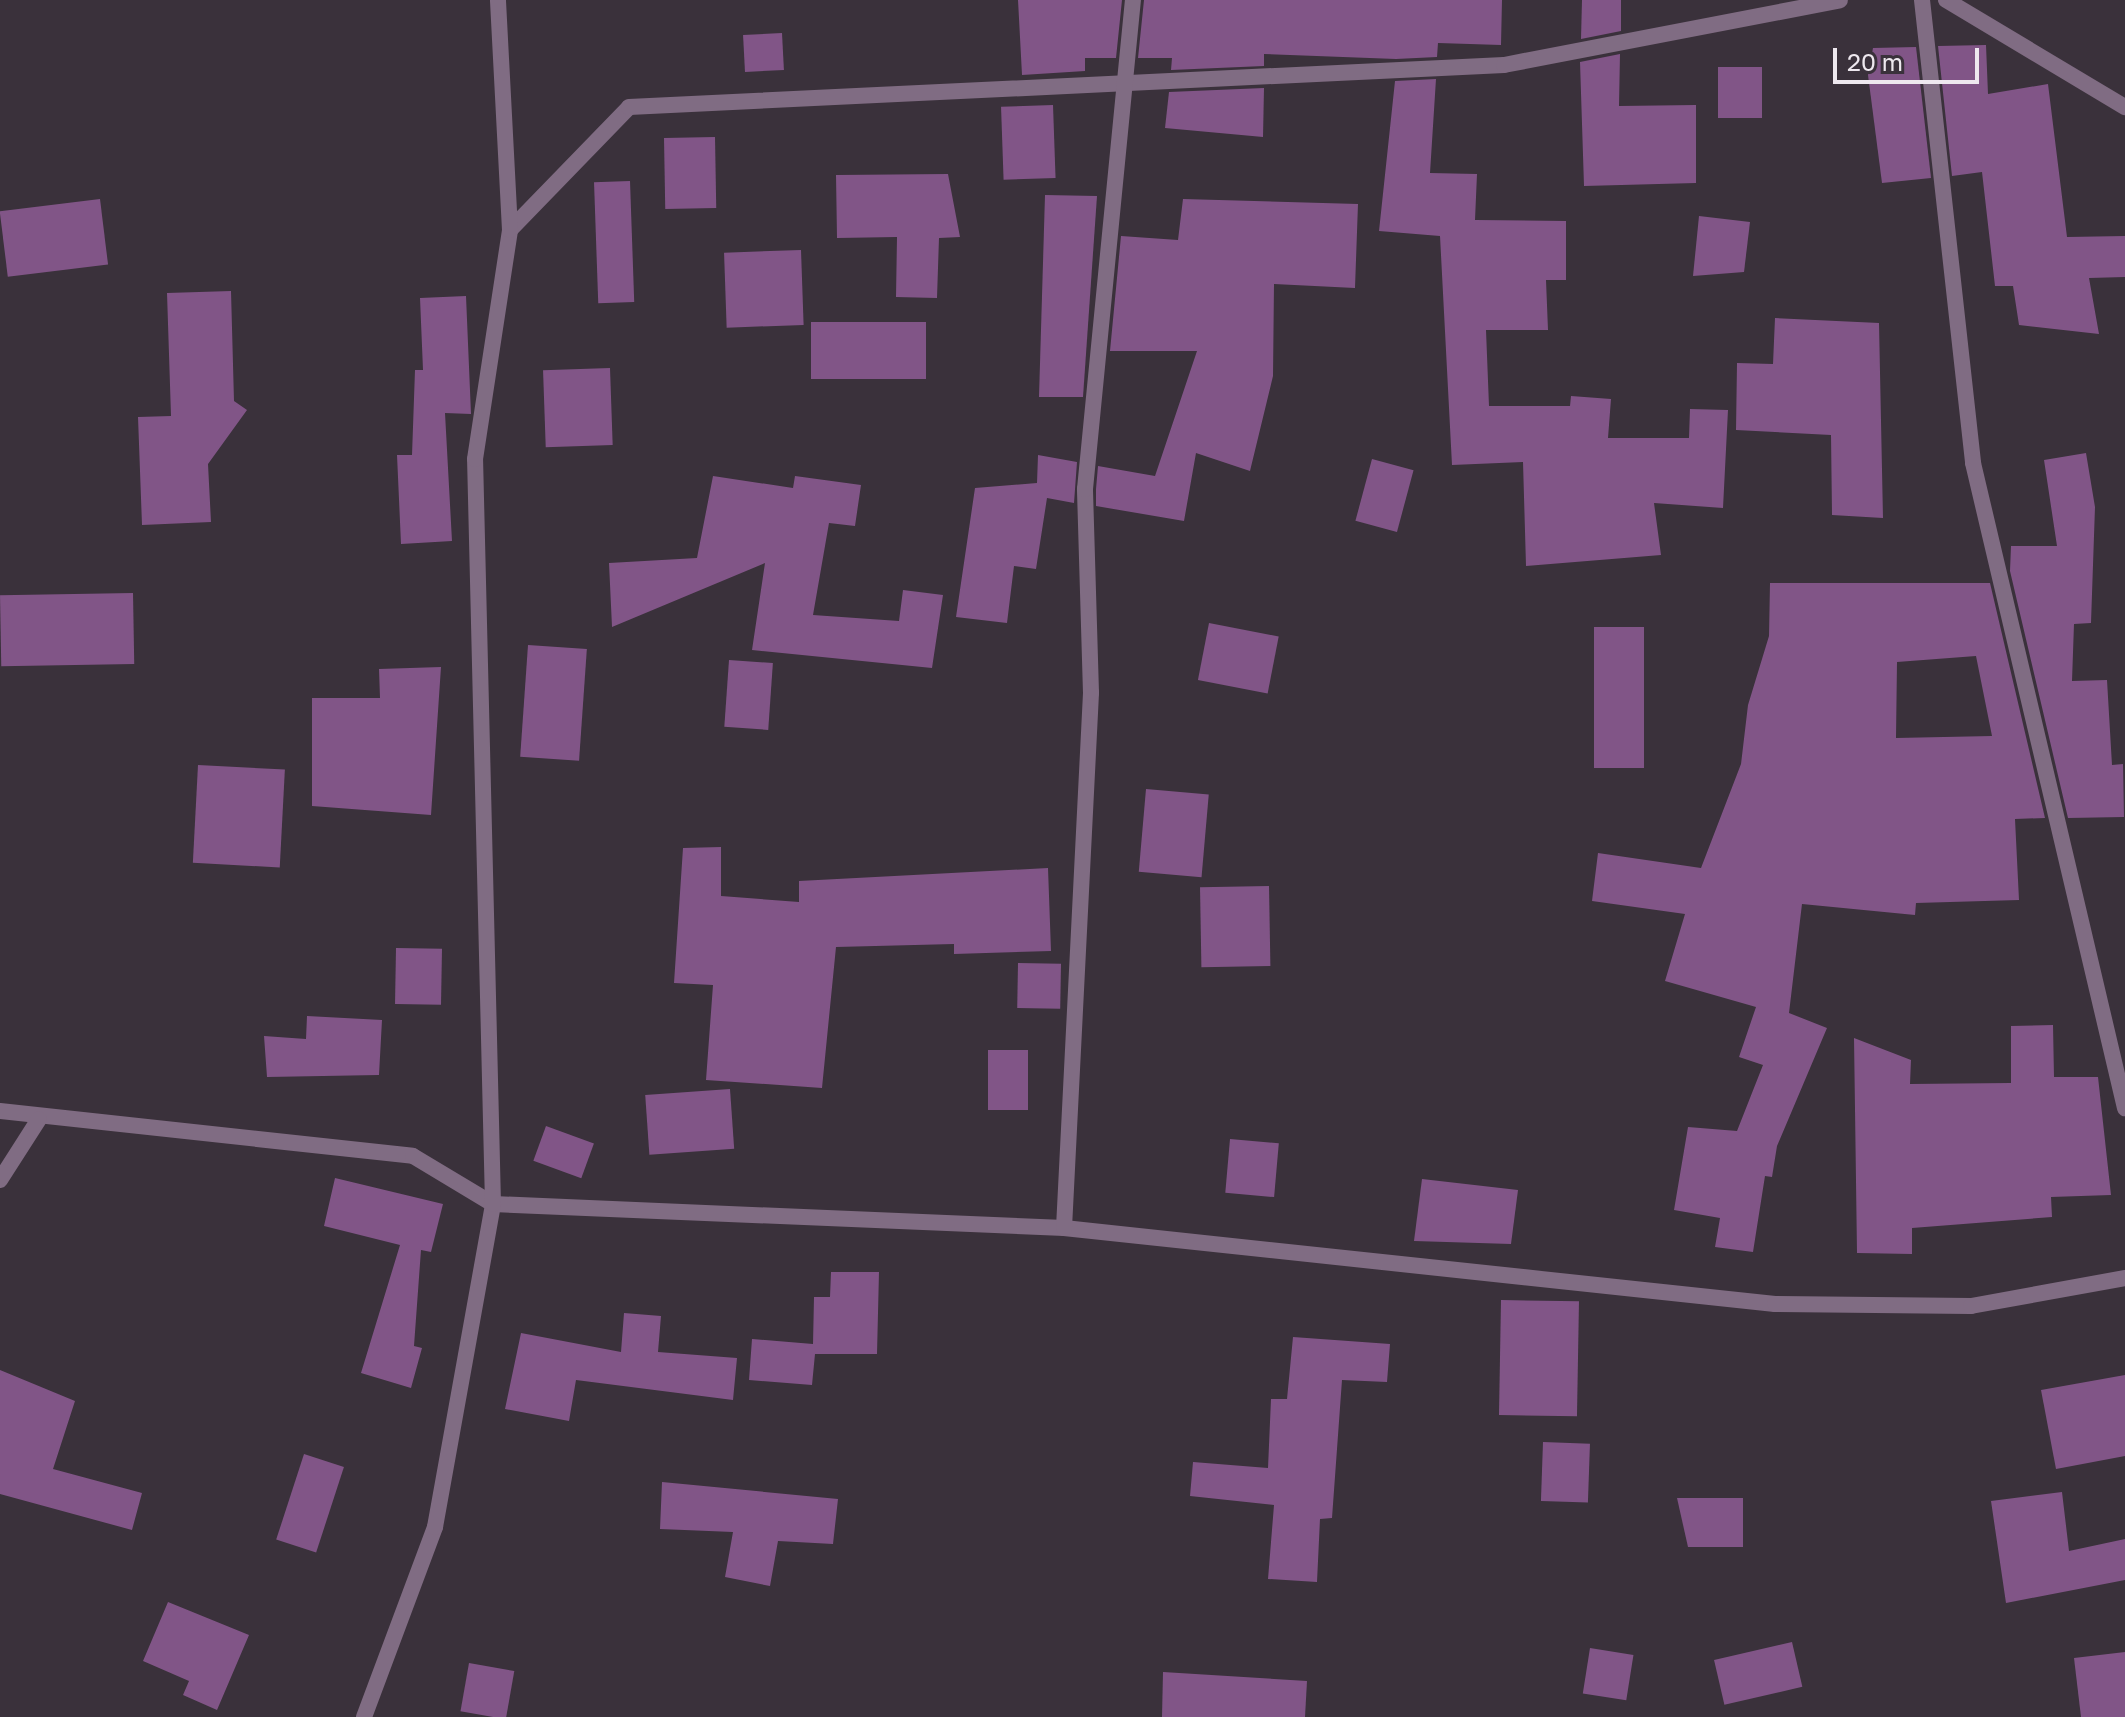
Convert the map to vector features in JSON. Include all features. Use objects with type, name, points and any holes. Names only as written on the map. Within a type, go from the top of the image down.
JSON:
[{"type":"street","points":[[364,1717],[435,1527],[493,1204],[475,459],[510,230],[498,0]]},
{"type":"street","points":[[1064,1228],[1091,693],[1085,489],[1128,78],[1133,0]]},
{"type":"street","points":[[510,230],[629,107],[1128,78],[1504,65],[1840,0]]},
{"type":"street","points":[[1922,0],[1973,463],[2125,1108]]},
{"type":"street","points":[[1946,0],[2125,107]]},
{"type":"street","points":[[0,1111],[39,1119],[413,1156],[493,1204],[1064,1228],[1775,1304],[1971,1306],[2125,1278]]},
{"type":"street","points":[[0,1180],[39,1119]]},
{"type":"building","points":[[1018,0],[1122,0],[1116,58],[1085,58],[1085,71],[1022,75]]},
{"type":"building","points":[[1144,0],[1502,0],[1501,45],[1438,43],[1437,57],[1396,59],[1264,54],[1264,66],[1171,70],[1172,58],[1138,58]]},
{"type":"building","points":[[1582,0],[1621,0],[1621,31],[1581,39]]},
{"type":"building","points":[[782,33],[784,70],[745,72],[743,35]]},
{"type":"building","points":[[1986,45],[1988,94],[2048,84],[2067,237],[2125,236],[2125,277],[2089,278],[2099,334],[2019,325],[2013,286],[1995,286],[1982,172],[1952,176],[1938,46]]},
{"type":"building","points":[[1916,47],[1931,178],[1882,183],[1868,75],[1873,48]]},
{"type":"building","points":[[1620,54],[1619,106],[1696,105],[1696,183],[1584,186],[1580,62]]},
{"type":"building","points":[[1718,67],[1762,67],[1762,118],[1718,118]]},
{"type":"building","points":[[1436,79],[1430,173],[1477,174],[1475,220],[1566,221],[1566,280],[1546,280],[1548,330],[1486,330],[1489,406],[1570,406],[1571,396],[1611,399],[1608,438],[1689,438],[1690,409],[1728,410],[1723,508],[1654,503],[1661,555],[1526,566],[1523,462],[1452,465],[1440,236],[1379,231],[1395,81]]},
{"type":"building","points":[[1264,88],[1263,137],[1165,128],[1169,92]]},
{"type":"building","points":[[1053,105],[1056,178],[1004,180],[1001,107]]},
{"type":"building","points":[[715,137],[716,208],[665,209],[664,138]]},
{"type":"building","points":[[948,174],[960,237],[939,238],[937,298],[896,297],[897,237],[837,238],[836,175]]},
{"type":"building","points":[[630,181],[634,302],[598,303],[594,182]]},
{"type":"building","points":[[1045,195],[1097,196],[1083,397],[1039,397]]},
{"type":"building","points":[[100,199],[108,265],[8,277],[0,211]]},
{"type":"building","points":[[1183,199],[1358,204],[1355,288],[1274,284],[1273,376],[1250,471],[1196,453],[1184,521],[1096,506],[1098,466],[1155,476],[1197,351],[1110,351],[1121,236],[1178,240]]},
{"type":"building","points":[[1699,216],[1750,222],[1744,272],[1693,276]]},
{"type":"building","points":[[801,250],[804,325],[727,328],[724,253]]},
{"type":"building","points":[[231,291],[234,401],[247,410],[208,464],[211,522],[142,525],[138,417],[171,416],[167,293]]},
{"type":"building","points":[[466,296],[471,414],[445,413],[452,541],[401,544],[397,455],[412,455],[415,370],[423,370],[420,298]]},
{"type":"building","points":[[1775,318],[1879,323],[1883,518],[1832,515],[1831,435],[1736,430],[1737,363],[1773,364]]},
{"type":"building","points":[[811,322],[926,322],[926,379],[811,379]]},
{"type":"building","points":[[610,368],[613,445],[546,447],[543,370]]},
{"type":"building","points":[[2086,453],[2095,507],[2091,623],[2074,624],[2072,681],[2107,680],[2112,765],[2123,764],[2124,817],[2068,818],[2010,571],[2011,546],[2057,546],[2044,460]]},
{"type":"building","points":[[1038,455],[1077,462],[1074,503],[1047,498],[1036,569],[1014,566],[1007,623],[956,617],[975,488],[1037,483]]},
{"type":"building","points":[[1372,459],[1414,470],[1397,532],[1355,521]]},
{"type":"building","points":[[713,476],[793,488],[795,476],[861,485],[855,526],[829,523],[813,615],[899,621],[903,590],[943,595],[932,668],[752,650],[765,563],[612,627],[609,563],[697,558]]},
{"type":"building","points":[[1770,583],[1990,583],[2045,818],[2015,819],[2019,900],[1916,903],[1915,915],[1802,904],[1789,1013],[1827,1028],[1777,1146],[1772,1177],[1765,1176],[1753,1252],[1715,1247],[1720,1218],[1674,1210],[1688,1127],[1737,1131],[1763,1065],[1739,1057],[1756,1007],[1665,981],[1685,914],[1592,901],[1598,853],[1701,868],[1741,764],[1748,705],[1769,636]],"holes":[[[1976,656],[1992,736],[1896,738],[1897,662]]]},
{"type":"building","points":[[133,593],[134,664],[1,666],[0,595]]},
{"type":"building","points":[[1209,623],[1279,637],[1268,693],[1198,680]]},
{"type":"building","points":[[1594,627],[1644,627],[1644,768],[1594,768]]},
{"type":"building","points":[[528,645],[587,649],[579,761],[520,757]]},
{"type":"building","points":[[729,660],[773,663],[768,730],[724,727]]},
{"type":"building","points":[[441,667],[431,815],[312,806],[312,698],[380,698],[379,669]]},
{"type":"building","points":[[198,765],[285,770],[280,867],[193,863]]},
{"type":"building","points":[[1146,789],[1209,794],[1202,877],[1139,872]]},
{"type":"building","points":[[721,847],[721,896],[799,902],[799,881],[1048,868],[1051,951],[954,954],[954,944],[836,947],[822,1088],[706,1080],[713,985],[674,983],[683,848]]},
{"type":"building","points":[[1269,886],[1270,966],[1201,967],[1200,887]]},
{"type":"building","points":[[396,948],[442,949],[441,1005],[395,1004]]},
{"type":"building","points":[[1018,963],[1061,964],[1060,1009],[1017,1008]]},
{"type":"building","points":[[307,1016],[382,1020],[379,1075],[267,1077],[264,1036],[306,1039]]},
{"type":"building","points":[[2053,1025],[2054,1077],[2098,1077],[2111,1195],[2051,1197],[2052,1217],[1912,1228],[1912,1254],[1857,1253],[1854,1038],[1911,1060],[1910,1084],[2011,1083],[2011,1026]]},
{"type":"building","points":[[988,1050],[1028,1050],[1028,1110],[988,1110]]},
{"type":"building","points":[[730,1089],[734,1149],[649,1155],[645,1095]]},
{"type":"building","points":[[546,1126],[594,1143],[581,1178],[533,1161]]},
{"type":"building","points":[[1230,1139],[1279,1143],[1274,1197],[1225,1193]]},
{"type":"building","points":[[335,1178],[443,1204],[431,1252],[421,1250],[414,1346],[422,1348],[411,1388],[361,1373],[400,1245],[324,1226]]},
{"type":"building","points":[[1422,1179],[1518,1190],[1511,1244],[1414,1241]]},
{"type":"building","points":[[831,1272],[879,1272],[877,1354],[815,1354],[812,1385],[749,1380],[752,1339],[813,1344],[814,1297],[830,1297]]},
{"type":"building","points":[[1501,1300],[1579,1301],[1577,1416],[1499,1415]]},
{"type":"building","points":[[624,1313],[661,1316],[658,1352],[737,1358],[733,1400],[576,1380],[569,1421],[505,1409],[521,1333],[621,1352]]},
{"type":"building","points":[[1293,1337],[1390,1344],[1387,1382],[1342,1380],[1332,1518],[1320,1519],[1317,1582],[1268,1579],[1274,1505],[1190,1496],[1193,1462],[1268,1468],[1271,1399],[1287,1399]]},
{"type":"building","points":[[0,1370],[75,1401],[53,1469],[142,1493],[132,1530],[0,1494]]},
{"type":"building","points":[[2125,1375],[2125,1456],[2056,1469],[2041,1390]]},
{"type":"building","points":[[1543,1442],[1590,1444],[1588,1503],[1541,1501]]},
{"type":"building","points":[[304,1454],[344,1467],[316,1553],[276,1540]]},
{"type":"building","points":[[662,1482],[838,1499],[833,1544],[778,1541],[770,1586],[725,1577],[733,1532],[660,1529]]},
{"type":"building","points":[[2062,1492],[2069,1551],[2125,1539],[2125,1580],[2006,1603],[1991,1501]]},
{"type":"building","points":[[1677,1498],[1743,1498],[1743,1547],[1688,1547]]},
{"type":"building","points":[[168,1602],[249,1635],[217,1710],[183,1695],[189,1681],[143,1661]]},
{"type":"building","points":[[1792,1642],[1802,1687],[1724,1705],[1714,1660]]},
{"type":"building","points":[[1590,1648],[1633,1655],[1626,1700],[1583,1693]]},
{"type":"building","points":[[2125,1652],[2125,1717],[2081,1717],[2074,1658]]},
{"type":"building","points":[[469,1663],[514,1671],[506,1717],[460,1711]]},
{"type":"building","points":[[1163,1672],[1307,1681],[1305,1717],[1162,1717]]}]
